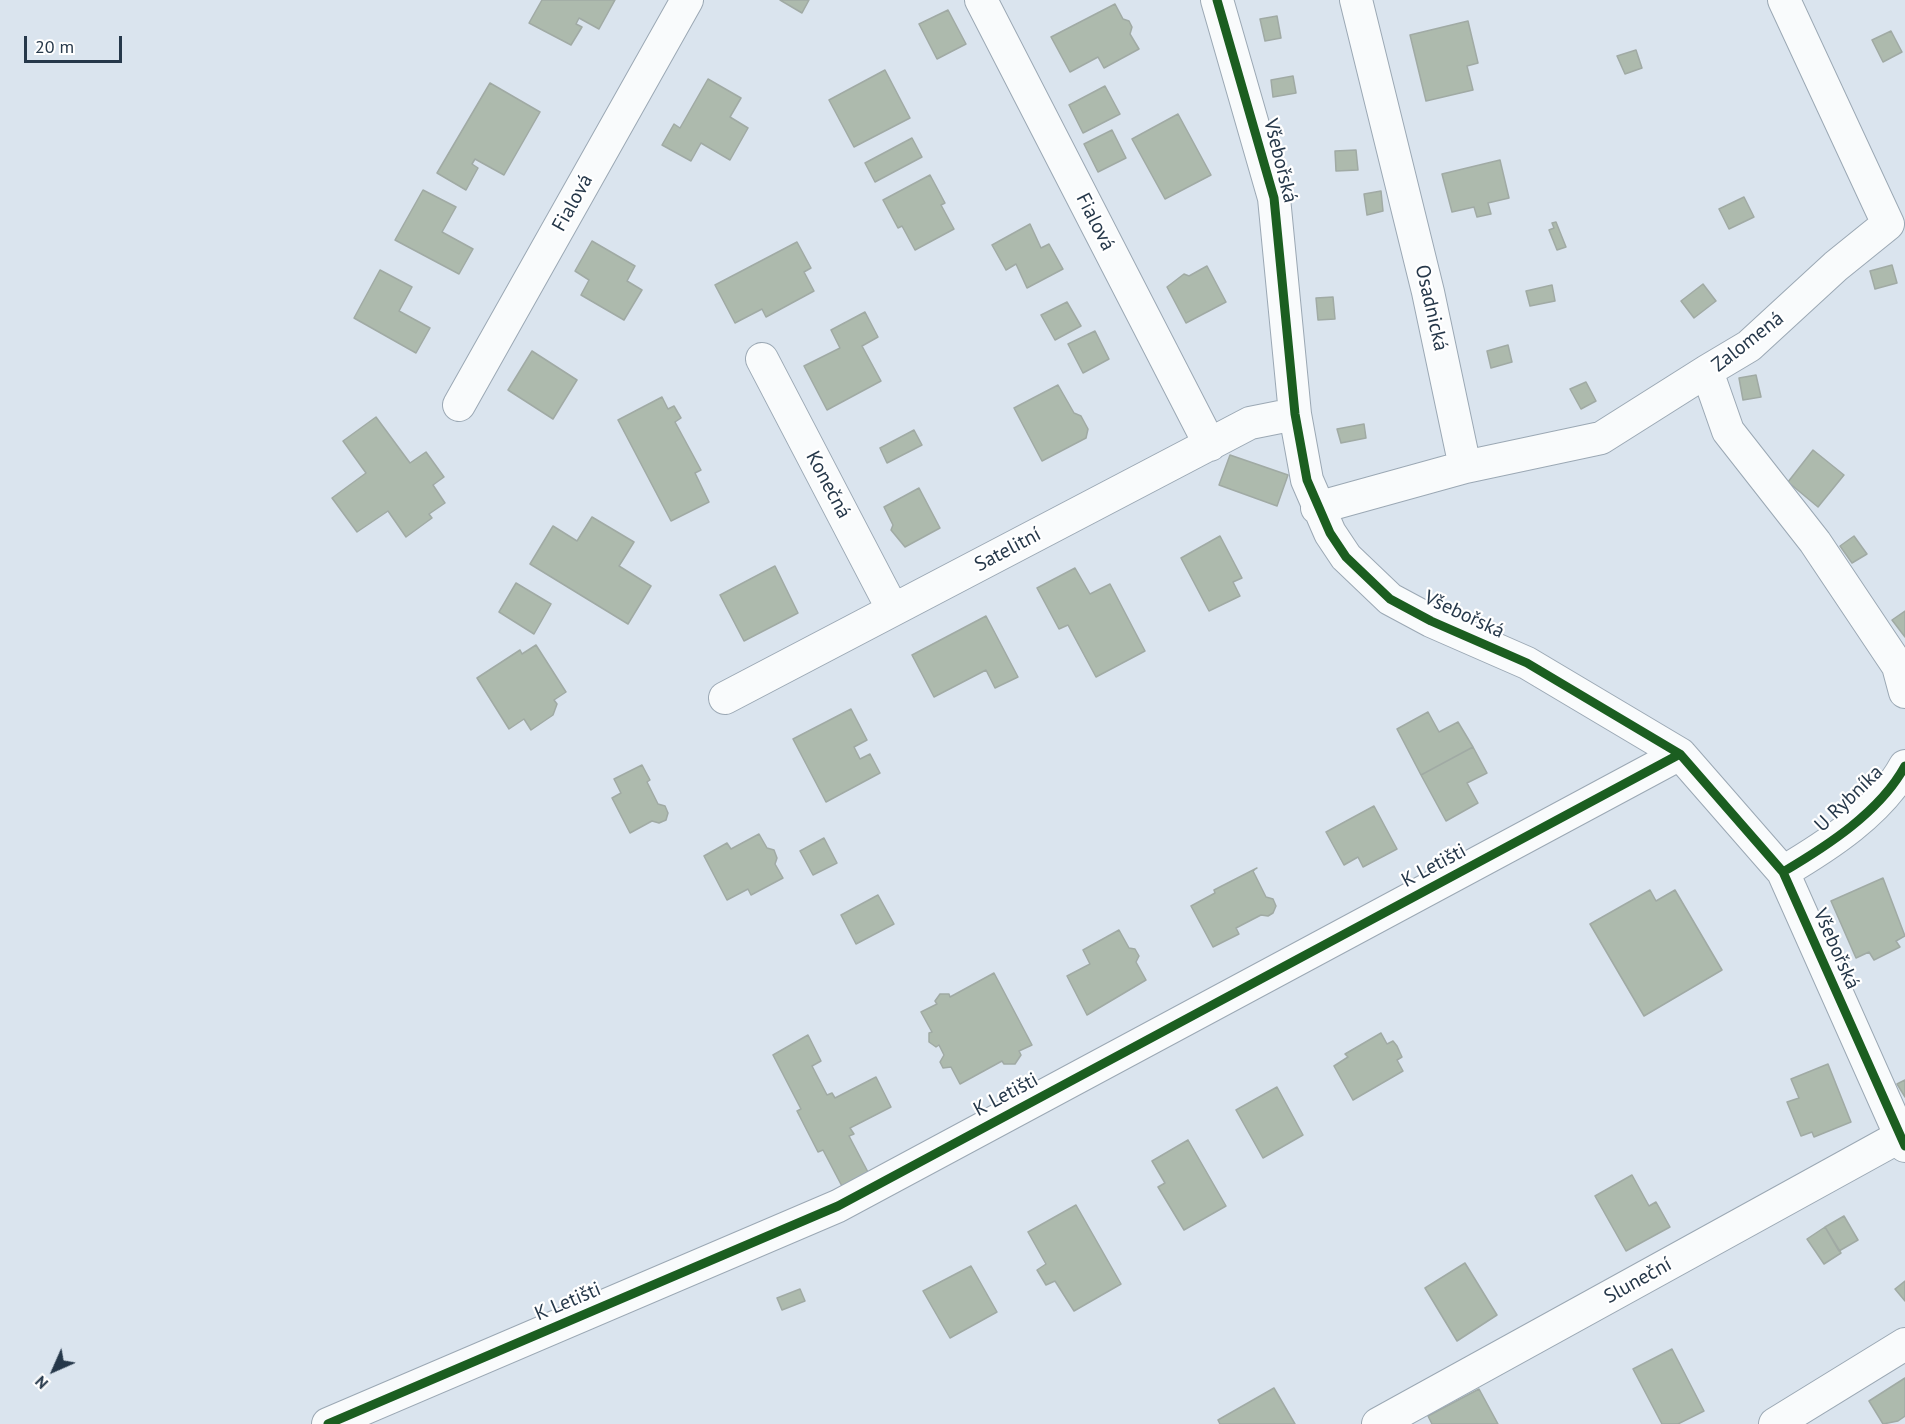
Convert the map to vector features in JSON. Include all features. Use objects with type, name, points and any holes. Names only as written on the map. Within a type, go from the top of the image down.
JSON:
[{"type":"street","name":"Fialová","points":[[459,405],[687,0]]},
{"type":"street","name":"Fialová","points":[[981,0],[1210,444]]},
{"type":"street","name":"Všebořská","points":[[1217,0],[1274,198],[1295,414],[1307,480],[1317,508],[1346,557],[1390,599],[1431,621],[1527,663],[1680,754],[1783,872],[1902,1141]]},
{"type":"street","name":"Osadnická","points":[[1356,0],[1428,292],[1465,467]]},
{"type":"street","name":"Zalomená","points":[[1784,0],[1897,220],[1836,266],[1749,346],[1707,370],[1728,431],[1815,542],[1898,666],[1905,692]]},
{"type":"street","name":"Konečná","points":[[762,359],[893,610]]},
{"type":"street","points":[[1317,508],[1465,467],[1601,438],[1707,370]]},
{"type":"street","name":"Satelitní","points":[[725,698],[1250,423],[1295,414]]},
{"type":"street","name":"K Letišti","points":[[328,1424],[838,1206],[1680,754]]},
{"type":"street","name":"U Rybníka","points":[[1783,872],[1836,841],[1897,782],[1905,766]]},
{"type":"street","name":"Sluneční","points":[[1378,1424],[1902,1141]]},
{"type":"street","points":[[1775,1424],[1905,1344]]},
{"type":"building","points":[[542,0],[615,0],[599,29],[579,18],[576,24],[582,27],[571,45],[529,23]]},
{"type":"building","points":[[780,0],[809,0],[802,13]]},
{"type":"building","points":[[1115,4],[1123,19],[1129,21],[1132,27],[1130,34],[1139,49],[1104,68],[1098,57],[1070,72],[1051,37]]},
{"type":"building","points":[[948,10],[966,44],[937,59],[919,24]]},
{"type":"building","points":[[1277,16],[1281,38],[1265,41],[1260,19]]},
{"type":"building","points":[[1468,21],[1478,63],[1467,66],[1473,90],[1426,101],[1410,35]]},
{"type":"building","points":[[1891,31],[1902,52],[1883,62],[1872,40]]},
{"type":"building","points":[[1636,50],[1642,68],[1625,74],[1617,56]]},
{"type":"building","points":[[885,70],[910,118],[854,147],[829,100]]},
{"type":"building","points":[[1293,76],[1296,93],[1273,97],[1271,80]]},
{"type":"building","points":[[708,79],[741,98],[730,117],[748,128],[730,160],[701,143],[691,161],[662,145],[674,124],[680,128]]},
{"type":"building","points":[[490,83],[540,112],[504,175],[475,159],[472,164],[478,168],[466,190],[437,173]]},
{"type":"building","points":[[1105,86],[1120,114],[1083,133],[1069,105]]},
{"type":"building","points":[[1178,114],[1211,175],[1165,199],[1132,139]]},
{"type":"building","points":[[1112,130],[1126,158],[1098,172],[1084,144]]},
{"type":"building","points":[[912,138],[922,157],[875,182],[865,163]]},
{"type":"building","points":[[1356,150],[1358,170],[1336,171],[1335,151]]},
{"type":"building","points":[[1500,160],[1509,198],[1488,203],[1491,214],[1477,217],[1474,207],[1452,212],[1442,174]]},
{"type":"building","points":[[930,175],[945,203],[941,205],[954,229],[915,250],[902,226],[898,228],[883,200]]},
{"type":"building","points":[[423,190],[456,207],[442,232],[473,249],[459,274],[395,240]]},
{"type":"building","points":[[1381,191],[1383,211],[1367,215],[1364,194]]},
{"type":"building","points":[[1744,197],[1754,217],[1729,229],[1719,209]]},
{"type":"building","points":[[1556,222],[1566,247],[1557,250],[1549,230],[1554,228],[1552,223]]},
{"type":"building","points":[[1030,224],[1041,248],[1049,244],[1063,269],[1027,288],[1016,264],[1006,270],[992,245]]},
{"type":"building","points":[[592,241],[635,266],[627,281],[642,290],[624,320],[581,295],[589,280],[575,271]]},
{"type":"building","points":[[797,242],[811,268],[804,272],[814,291],[766,317],[762,309],[735,323],[715,285]]},
{"type":"building","points":[[1892,265],[1897,283],[1875,289],[1870,271]]},
{"type":"building","points":[[1207,266],[1226,302],[1186,323],[1167,287],[1184,274],[1189,276]]},
{"type":"building","points":[[380,270],[412,287],[399,311],[430,328],[416,353],[354,318]]},
{"type":"building","points":[[1703,284],[1716,301],[1694,318],[1681,301]]},
{"type":"building","points":[[1552,285],[1555,301],[1530,306],[1526,291]]},
{"type":"building","points":[[1333,297],[1335,319],[1318,320],[1316,298]]},
{"type":"building","points":[[1067,302],[1081,326],[1055,340],[1041,315]]},
{"type":"building","points":[[865,312],[878,337],[862,346],[881,381],[827,410],[804,366],[840,348],[831,330]]},
{"type":"building","points":[[1095,331],[1109,359],[1083,373],[1068,344]]},
{"type":"building","points":[[1508,345],[1512,362],[1491,368],[1487,351]]},
{"type":"building","points":[[532,351],[577,380],[553,419],[508,390]]},
{"type":"building","points":[[1756,375],[1761,397],[1743,400],[1739,378]]},
{"type":"building","points":[[1586,382],[1596,401],[1581,409],[1570,389]]},
{"type":"building","points":[[1058,385],[1074,413],[1081,416],[1088,429],[1086,438],[1042,461],[1014,408]]},
{"type":"building","points":[[662,397],[668,409],[674,406],[681,418],[675,422],[701,470],[695,473],[709,502],[671,521],[618,420]]},
{"type":"building","points":[[376,417],[410,463],[426,452],[444,477],[433,485],[445,503],[429,514],[432,518],[406,537],[388,511],[357,532],[332,498],[366,473],[343,441]]},
{"type":"building","points":[[1364,424],[1366,438],[1341,443],[1337,429]]},
{"type":"building","points":[[914,430],[922,445],[887,463],[880,448]]},
{"type":"building","points":[[1813,450],[1844,475],[1818,507],[1788,482]]},
{"type":"building","points":[[1230,455],[1288,475],[1277,506],[1219,485]]},
{"type":"building","points":[[919,488],[940,528],[905,547],[891,530],[893,525],[884,507]]},
{"type":"building","points":[[592,517],[634,542],[619,566],[651,586],[628,624],[530,564],[553,526],[577,541]]},
{"type":"building","points":[[1220,536],[1242,578],[1233,582],[1240,596],[1209,611],[1181,558]]},
{"type":"building","points":[[1854,536],[1867,554],[1852,563],[1840,546]]},
{"type":"building","points":[[775,566],[798,613],[744,641],[720,595]]},
{"type":"building","points":[[1075,568],[1090,594],[1110,584],[1145,651],[1096,677],[1068,625],[1059,629],[1037,588]]},
{"type":"building","points":[[516,583],[551,604],[534,634],[499,612]]},
{"type":"building","points":[[1905,611],[1905,637],[1892,620]]},
{"type":"building","points":[[986,616],[1018,677],[995,688],[986,670],[934,697],[912,655]]},
{"type":"building","points":[[536,645],[566,692],[554,700],[557,704],[553,715],[531,730],[524,719],[509,729],[477,678],[520,650],[522,654]]},
{"type":"building","points":[[851,709],[867,740],[854,747],[860,759],[870,754],[880,773],[826,802],[793,739]]},
{"type":"building","points":[[1428,712],[1439,732],[1458,722],[1473,747],[1421,775],[1397,729]]},
{"type":"building","points":[[1473,747],[1487,773],[1467,783],[1478,803],[1446,821],[1421,775]]},
{"type":"building","points":[[642,765],[650,780],[647,782],[658,804],[665,806],[668,813],[666,820],[659,823],[652,821],[630,833],[612,798],[621,793],[614,779]]},
{"type":"building","points":[[1374,806],[1397,849],[1363,867],[1358,857],[1344,865],[1326,832]]},
{"type":"building","points":[[759,834],[767,848],[774,850],[777,858],[775,864],[783,878],[751,895],[748,889],[727,900],[704,856],[727,843],[731,849]]},
{"type":"building","points":[[824,838],[837,863],[813,875],[800,851]]},
{"type":"building","points":[[1257,868],[1253,871],[1266,897],[1273,899],[1276,906],[1273,913],[1268,916],[1261,915],[1236,928],[1239,934],[1213,947],[1191,906],[1215,893],[1214,890]]},
{"type":"building","points":[[1883,878],[1905,936],[1896,941],[1900,947],[1874,960],[1869,952],[1856,958],[1831,901]]},
{"type":"building","points":[[1650,890],[1656,901],[1675,890],[1722,970],[1644,1016],[1590,924]]},
{"type":"building","points":[[878,895],[894,924],[856,944],[841,915]]},
{"type":"building","points":[[1119,930],[1129,948],[1135,949],[1139,956],[1136,962],[1146,980],[1087,1015],[1067,976],[1090,964],[1083,950]]},
{"type":"building","points":[[994,973],[1032,1045],[1019,1051],[1021,1055],[1015,1064],[1004,1064],[1002,1061],[960,1084],[951,1067],[943,1068],[940,1062],[944,1055],[939,1045],[936,1047],[929,1042],[929,1033],[932,1032],[921,1012],[937,1004],[935,1001],[940,994],[949,994],[950,997]]},
{"type":"building","points":[[1381,1033],[1387,1044],[1393,1041],[1397,1046],[1402,1057],[1397,1060],[1403,1071],[1353,1100],[1334,1066],[1348,1057],[1345,1054]]},
{"type":"building","points":[[808,1035],[821,1061],[812,1066],[827,1095],[832,1093],[835,1098],[876,1077],[891,1107],[850,1128],[854,1134],[849,1136],[870,1176],[844,1190],[823,1150],[818,1152],[797,1111],[801,1109],[773,1055]]},
{"type":"building","points":[[1828,1064],[1851,1122],[1814,1137],[1812,1132],[1801,1136],[1787,1102],[1799,1098],[1791,1079]]},
{"type":"building","points":[[1905,1080],[1905,1097],[1897,1084]]},
{"type":"building","points":[[1277,1087],[1303,1135],[1263,1158],[1236,1110]]},
{"type":"building","points":[[1188,1140],[1226,1206],[1184,1230],[1158,1187],[1165,1183],[1152,1161]]},
{"type":"building","points":[[1632,1175],[1649,1206],[1656,1202],[1670,1227],[1626,1251],[1595,1196]]},
{"type":"building","points":[[1076,1205],[1121,1284],[1074,1311],[1055,1281],[1046,1285],[1037,1270],[1046,1264],[1028,1232]]},
{"type":"building","points":[[1844,1216],[1858,1240],[1839,1251],[1825,1227]]},
{"type":"building","points":[[1825,1227],[1841,1253],[1824,1264],[1807,1239]]},
{"type":"building","points":[[1465,1263],[1497,1315],[1457,1341],[1425,1288]]},
{"type":"building","points":[[971,1266],[997,1312],[950,1338],[923,1291]]},
{"type":"building","points":[[1905,1281],[1905,1301],[1895,1289]]},
{"type":"building","points":[[800,1289],[805,1301],[782,1310],[777,1298]]},
{"type":"building","points":[[1672,1349],[1704,1411],[1678,1424],[1662,1424],[1633,1369]]},
{"type":"building","points":[[1905,1378],[1905,1416],[1898,1421],[1883,1424],[1869,1401]]},
{"type":"building","points":[[1274,1388],[1295,1424],[1220,1424],[1218,1420]]},
{"type":"building","points":[[1479,1389],[1498,1424],[1432,1424],[1428,1416]]},
{"type":"cycle path","points":[[1217,0],[1274,198],[1295,414],[1307,480],[1330,533],[1346,557],[1390,599],[1431,621],[1527,663],[1680,754],[1783,872],[1905,1146]]},
{"type":"cycle path","points":[[328,1424],[838,1206],[1680,754]]},
{"type":"cycle path","points":[[1783,872],[1817,851],[1867,813],[1882,798],[1905,766]]}]
